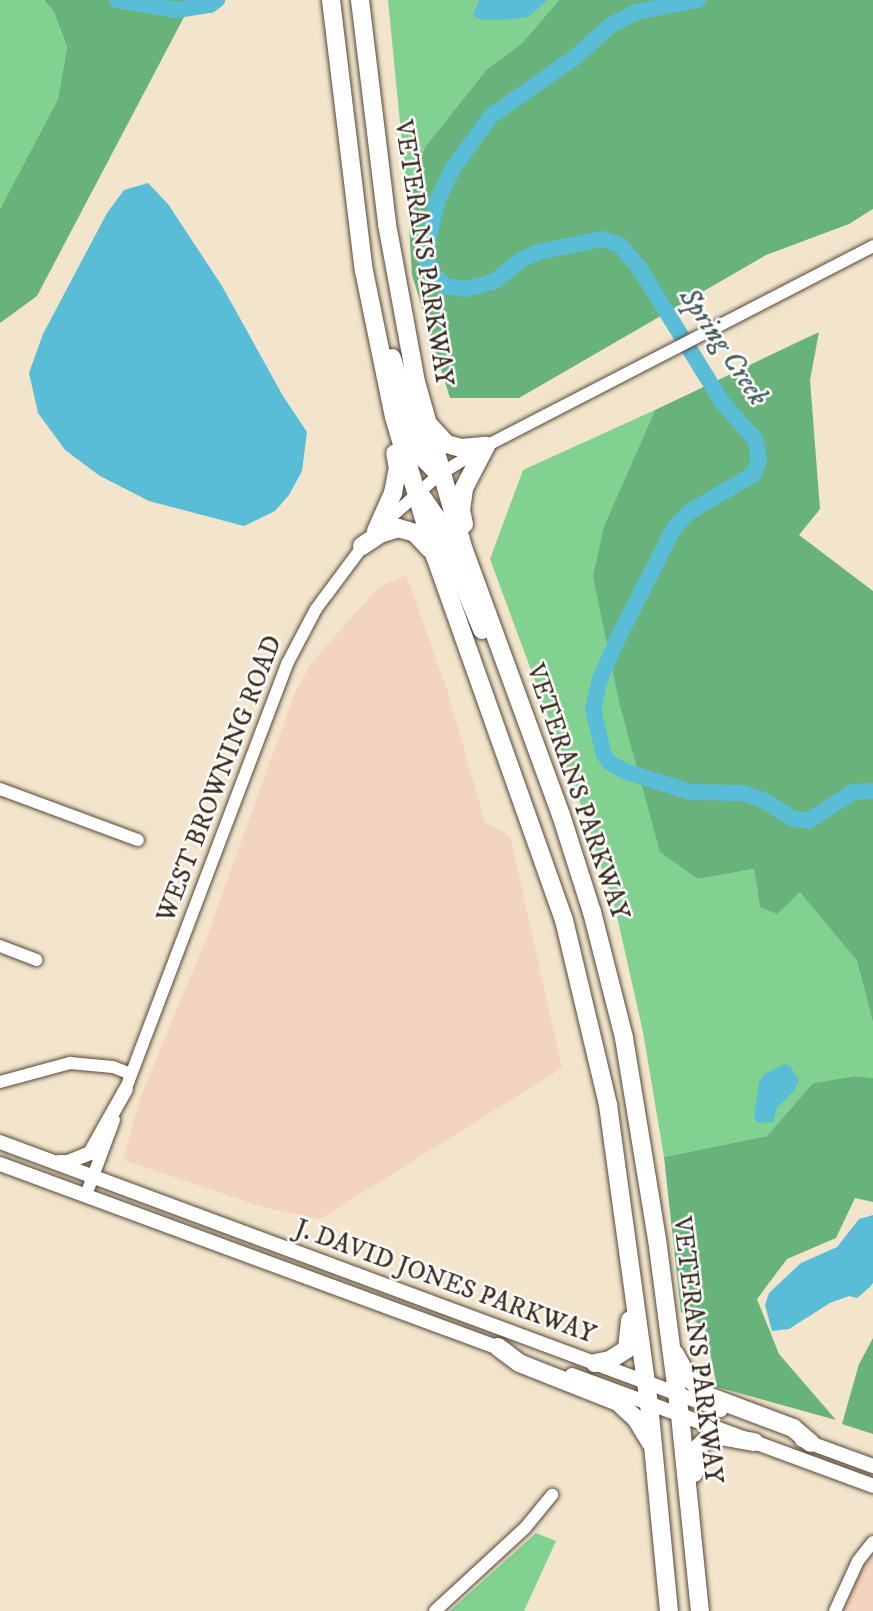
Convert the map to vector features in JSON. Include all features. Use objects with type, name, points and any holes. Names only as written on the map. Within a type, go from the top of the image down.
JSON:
[{"type":"highway","name":"VETERANS PARKWAY","points":[[331,0],[357,226],[380,354],[415,494],[564,920],[599,1060],[622,1196],[649,1404],[669,1611]]},
{"type":"highway","name":"VETERANS PARKWAY","points":[[360,0],[387,224],[407,341],[426,421],[440,474],[485,608],[592,912],[624,1038],[648,1173],[680,1415],[699,1606]]},
{"type":"highway","points":[[357,226],[422,457],[440,474]]},
{"type":"highway","points":[[376,531],[393,493],[398,468],[376,374],[380,354]]},
{"type":"highway","points":[[426,421],[447,444],[461,448],[486,446]]},
{"type":"highway","points":[[485,608],[486,591],[461,510],[467,479],[486,446]]},
{"type":"highway","points":[[415,494],[422,497],[436,517],[488,644],[516,694]]},
{"type":"highway","points":[[362,546],[390,529],[404,528],[420,537],[435,556]]},
{"type":"highway","points":[[595,1363],[619,1356],[630,1342],[630,1318],[617,1214],[622,1196]]},
{"type":"highway","points":[[670,1341],[687,1376],[708,1396],[793,1428],[811,1443]]},
{"type":"highway","points":[[498,1347],[519,1363],[618,1402],[644,1429],[655,1460]]},
{"type":"highway","points":[[699,1606],[704,1577],[694,1457],[701,1444],[715,1436],[754,1443]]},
{"type":"highway","points":[[665,1554],[674,1574],[678,1611]]},
{"type":"main road","points":[[50,1161],[68,1163],[90,1153],[126,1089]]},
{"type":"main road","name":"J. DAVID JONES PARKWAY","points":[[0,1142],[873,1466]]},
{"type":"main road","name":"J. DAVID JONES PARKWAY","points":[[0,1164],[873,1486]]},
{"type":"street","name":"WEST BROWNING ROAD","points":[[86,1195],[282,674],[316,609],[362,546],[415,494],[440,474],[486,446],[873,246]]},
{"type":"street","points":[[0,789],[138,840]]},
{"type":"street","points":[[0,946],[36,960]]},
{"type":"street","points":[[0,1082],[70,1063],[113,1067],[131,1074]]},
{"type":"street","points":[[435,1611],[525,1528],[552,1496]]},
{"type":"street","points":[[835,1611],[858,1561],[873,1542]]},
{"type":"shaded area","points":[[406,575],[447,689],[485,822],[510,836],[562,1068],[320,1219],[263,1207],[123,1160],[140,1098],[205,942],[294,695],[311,663],[379,587]]},
{"type":"shaded area","points":[[873,1554],[873,1611],[842,1611],[855,1576]]},
{"type":"green space","points":[[0,0],[44,0],[54,12],[67,47],[58,99],[0,209]]},
{"type":"green space","points":[[44,0],[193,0],[37,296],[0,323],[0,209],[58,99],[67,47],[54,12]]},
{"type":"green space","points":[[388,0],[559,0],[522,43],[487,69],[425,147],[407,194]]},
{"type":"green space","points":[[559,0],[873,0],[873,209],[849,224],[766,255],[519,398],[450,398],[412,275],[407,194],[425,147],[487,69],[522,43]]},
{"type":"green space","points":[[819,332],[810,380],[820,509],[799,535],[873,591],[873,1023],[857,961],[800,892],[777,914],[760,907],[754,869],[698,879],[660,852],[620,706],[593,577],[604,526],[655,410]]},
{"type":"green space","points":[[655,410],[604,526],[698,879],[754,869],[760,906],[800,891],[857,961],[873,1023],[873,1078],[855,1076],[813,1083],[767,1136],[664,1157],[643,1032],[616,912],[585,816],[490,559],[523,470]]},
{"type":"green space","points":[[855,1076],[873,1078],[873,1202],[855,1198],[836,1238],[787,1259],[757,1299],[779,1354],[836,1420],[717,1387],[705,1328],[681,1312],[664,1157],[767,1136],[813,1083]]},
{"type":"green space","points":[[873,1338],[873,1434],[842,1424],[859,1364]]},
{"type":"green space","points":[[536,1533],[556,1541],[524,1611],[450,1611]]},
{"type":"water","points":[[479,0],[548,0],[528,17],[481,20],[473,15]]},
{"type":"water","points":[[148,183],[168,204],[222,286],[283,396],[307,432],[302,471],[289,495],[275,511],[244,526],[149,501],[100,476],[65,450],[38,413],[29,373],[43,334],[107,213],[124,190]]},
{"type":"water","points":[[784,1064],[790,1066],[799,1080],[794,1091],[777,1108],[773,1122],[758,1123],[754,1117],[759,1083],[763,1075]]},
{"type":"water","points":[[873,1215],[873,1283],[870,1287],[857,1298],[849,1296],[830,1303],[789,1329],[772,1331],[765,1305],[769,1293],[801,1263],[837,1247],[859,1219]]},
{"type":"waterway","name":"Spring Creek","points":[[117,0],[177,10],[210,5],[217,0]]},
{"type":"waterway","name":"Spring Creek","points":[[698,0],[636,12],[612,24],[574,58],[491,116],[453,168],[438,199],[429,235],[427,261],[434,275],[446,286],[466,289],[495,281],[521,260],[538,252],[602,239],[620,245],[640,269],[722,402],[755,439],[759,460],[754,474],[689,512],[674,528],[618,638],[600,679],[593,709],[604,755],[610,763],[627,772],[691,792],[742,793],[763,800],[794,819],[808,821],[853,792],[873,791]]}]
